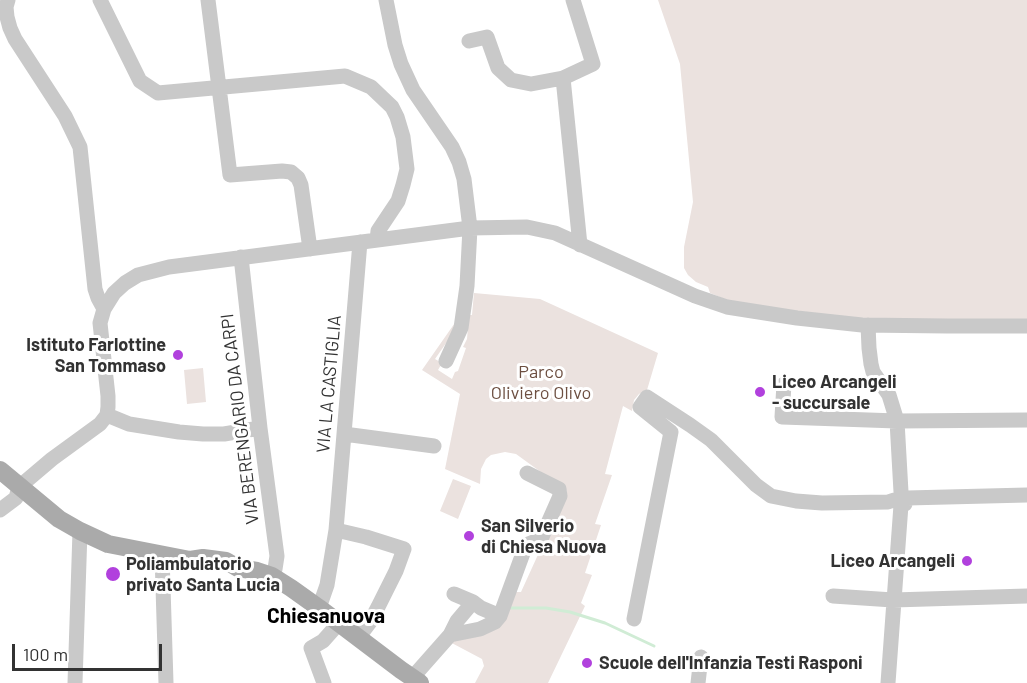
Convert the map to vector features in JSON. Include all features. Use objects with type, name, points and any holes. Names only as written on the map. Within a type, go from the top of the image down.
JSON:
[{"type":"main road","points":[[0,470],[59,519],[108,543],[190,560],[203,558],[226,561],[238,568],[272,576],[416,680]]},
{"type":"street","points":[[8,0],[7,17],[15,39],[65,116],[80,147],[95,289],[104,309]]},
{"type":"street","points":[[100,0],[140,81],[158,93],[345,76],[371,87],[392,107],[401,127],[407,169],[398,201],[378,231],[377,240]]},
{"type":"street","points":[[208,0],[230,175],[282,171],[291,172],[298,178],[301,185],[309,249]]},
{"type":"street","points":[[386,0],[401,64],[413,90],[452,147],[464,179],[470,228],[467,286],[461,328],[446,361]]},
{"type":"street","points":[[469,41],[487,37],[498,68],[511,80],[531,84],[563,78],[592,64],[573,0]]},
{"type":"street","points":[[0,35],[7,17]]},
{"type":"street","points":[[563,78],[580,245]]},
{"type":"street","points":[[392,107],[413,90]]},
{"type":"street","points":[[0,510],[16,498],[19,487],[51,459],[100,424],[107,415],[108,396],[100,322],[104,309],[114,293],[138,275],[151,271],[241,257],[470,228],[527,227],[555,233],[695,296],[727,307],[797,318],[868,325],[1027,326]]},
{"type":"street","name":"VIA LA CASTIGLIA","points":[[319,608],[327,585],[336,530],[360,242]]},
{"type":"street","name":"VIA BERENGARIO DA CARPI","points":[[241,257],[277,556],[272,576]]},
{"type":"street","points":[[868,325],[873,372],[889,395],[897,421],[901,499],[888,683]]},
{"type":"street","points":[[784,384],[782,417],[897,421],[1027,420]]},
{"type":"street","points":[[634,619],[671,432],[640,407],[647,397],[711,440],[756,485],[771,496],[822,503],[1027,495]]},
{"type":"street","points":[[107,415],[129,424],[187,433],[224,434],[260,428]]},
{"type":"street","points":[[344,434],[434,446]]},
{"type":"street","points":[[450,635],[480,629],[495,622],[500,616],[526,545],[542,539],[560,496],[559,489],[527,473]]},
{"type":"street","points":[[0,504],[7,491],[19,487]]},
{"type":"street","points":[[336,530],[404,549],[378,607],[358,638]]},
{"type":"street","points":[[75,683],[80,531]]},
{"type":"street","points":[[162,555],[166,683]]},
{"type":"street","points":[[454,594],[500,616]]},
{"type":"street","points":[[833,596],[893,600],[1027,597]]},
{"type":"street","points":[[416,680],[472,602]]},
{"type":"street","points":[[324,683],[312,648],[323,641],[339,623]]},
{"type":"street","points":[[698,683],[701,657]]},
{"type":"green space","points":[[658,0],[1027,0],[1027,320],[877,323],[732,302],[710,293],[708,287],[696,282],[684,268],[684,247],[693,202],[680,64]]},
{"type":"green space","name":"Parco Oliviero Olivo","points":[[474,293],[540,299],[658,353],[647,390],[634,400],[632,411],[623,406],[605,474],[612,475],[595,524],[601,525],[585,573],[592,575],[581,603],[585,606],[548,683],[475,683],[484,666],[482,659],[448,641],[468,634],[515,592],[521,592],[567,491],[516,454],[505,452],[491,455],[486,459],[481,469],[480,484],[445,469],[460,394],[422,370],[459,317],[458,326],[435,359],[442,363],[438,370],[452,379],[458,371],[466,348],[463,347],[467,339],[469,315],[472,315]]},
{"type":"green space","points":[[203,368],[206,402],[187,404],[184,370]]},
{"type":"green space","points":[[453,479],[471,486],[458,519],[440,511]]},
{"type":"waterway","points":[[511,608],[546,608],[570,612],[605,623],[654,646]]},
{"type":"place","name":"Istituto Farlottine San Tommaso","points":[[178,355]]},
{"type":"place","name":"Liceo Arcangeli - succursale","points":[[760,392]]},
{"type":"place","name":"San Silverio di Chiesa Nuova","points":[[469,536]]},
{"type":"place","name":"Liceo Arcangeli","points":[[967,561]]},
{"type":"place","name":"Poliambulatorio privato Santa Lucia","points":[[113,574]]},
{"type":"place","name":"Scuole dell'Infanzia Testi Rasponi","points":[[587,663]]},
{"type":"district","name":"Chiesanuova","points":[[326,616]]}]
